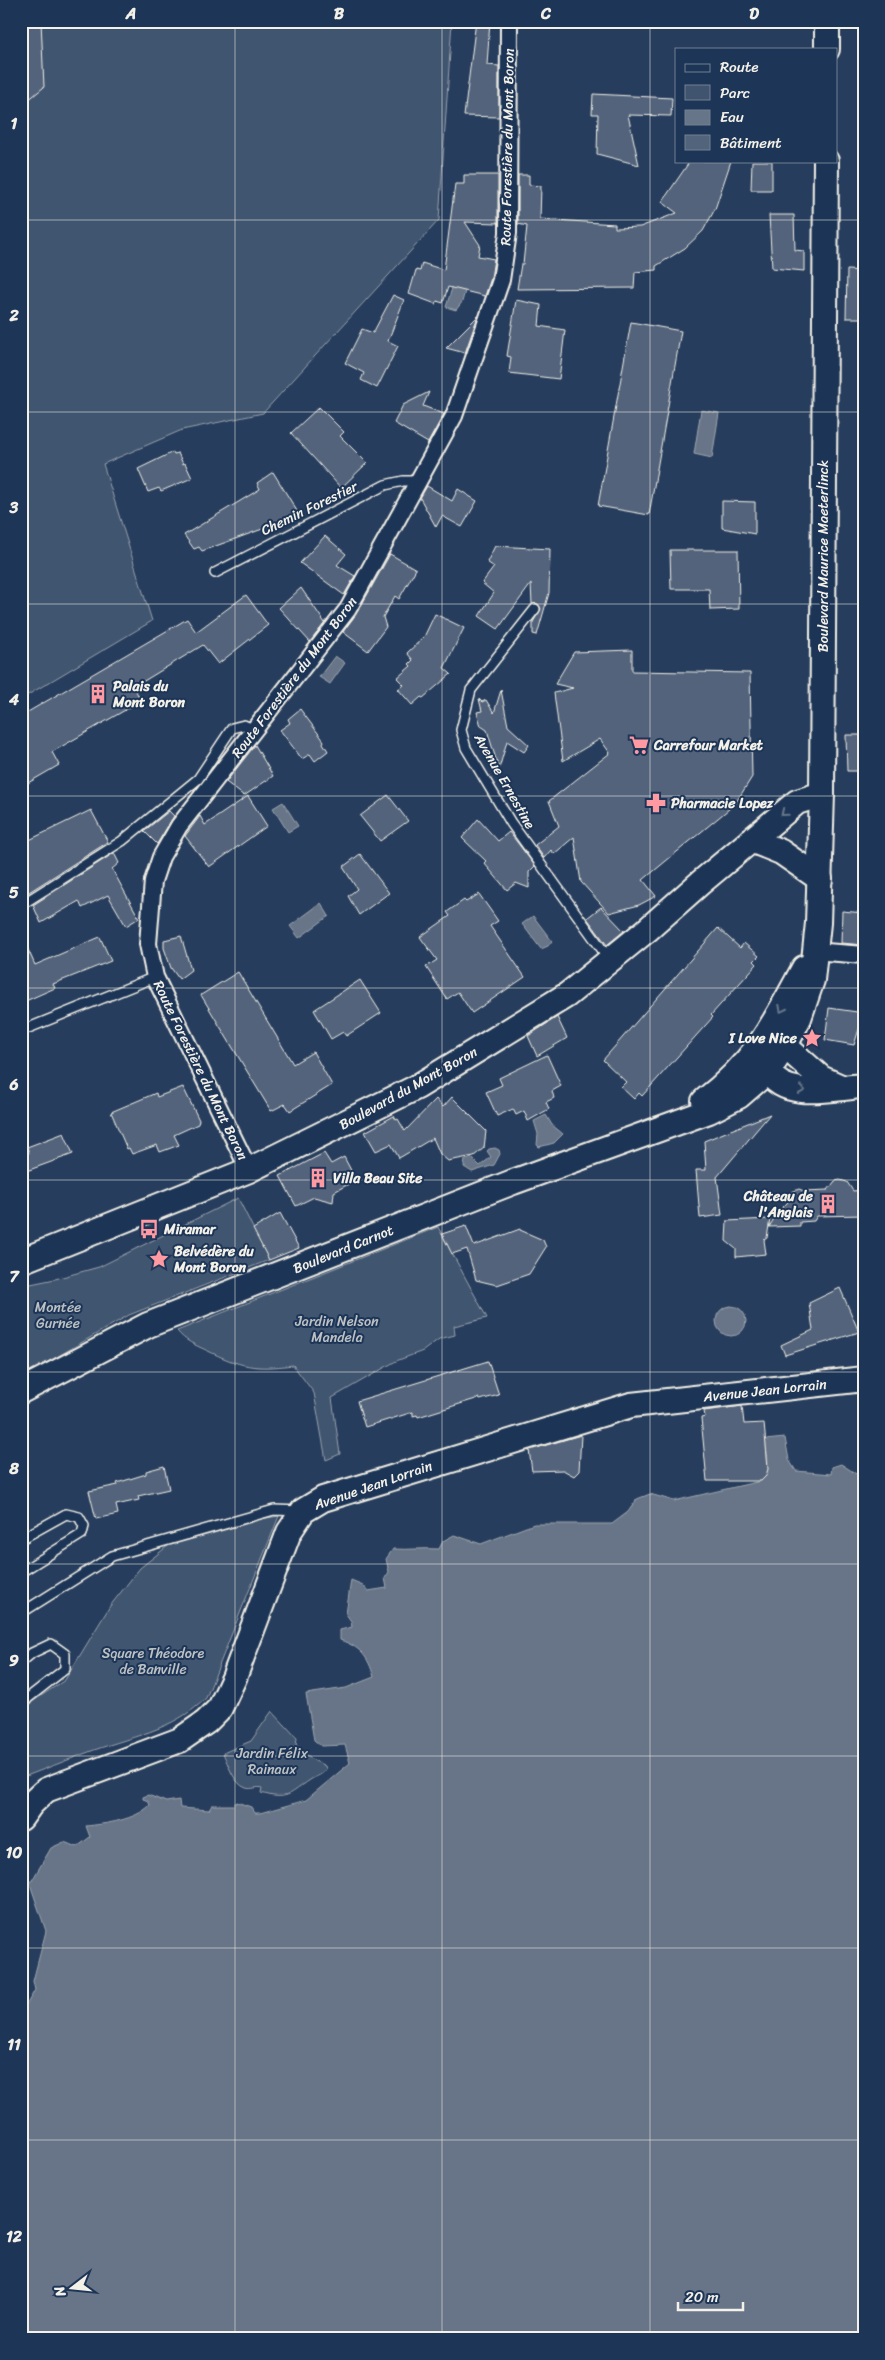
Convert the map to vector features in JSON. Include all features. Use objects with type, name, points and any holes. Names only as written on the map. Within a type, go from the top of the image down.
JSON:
[{"type":"street","name":"Route Forestière du Mont Boron","points":[[249,1170],[155,977],[148,944],[153,881],[161,857],[179,826],[252,729],[348,609],[454,416],[501,280],[508,233],[509,21]]},
{"type":"street","points":[[827,21],[827,48]]},
{"type":"street","name":"Boulevard Maurice Maeterlinck","points":[[813,951],[818,923],[822,794],[826,162]]},
{"type":"street","name":"Boulevard du Mont Boron","points":[[21,1261],[249,1170],[417,1087],[559,1000],[610,961],[797,802],[822,794]]},
{"type":"street","points":[[751,840],[781,852],[820,878]]},
{"type":"street","points":[[813,951],[864,955]]},
{"type":"street","name":"Boulevard Carnot","points":[[671,1123],[729,1082],[761,1046],[782,1011],[813,951]]},
{"type":"street","name":"Boulevard Carnot","points":[[21,1391],[148,1325],[513,1182],[708,1110],[739,1096],[768,1071],[785,1046],[800,1018],[812,980],[813,951]]},
{"type":"street","points":[[761,1046],[785,1046],[821,1078],[852,1087],[806,1091],[790,1088],[781,1083],[768,1071],[761,1046]]},
{"type":"street","name":"Avenue Jean Lorrain","points":[[26,1811],[46,1790],[180,1740],[206,1722],[220,1708],[234,1678],[286,1539],[303,1511],[311,1504],[337,1494],[631,1405],[864,1379]]},
{"type":"lane","name":"Chemin Forestier","points":[[215,573],[385,485],[403,481],[419,482]]},
{"type":"lane","name":"Avenue Ernestine","points":[[535,609],[471,690],[461,730],[466,748],[511,823],[610,961]]},
{"type":"lane","points":[[21,904],[122,841],[198,779],[232,728],[244,725],[252,729]]},
{"type":"lane","points":[[21,1031],[155,977]]},
{"type":"lane","points":[[21,1610],[26,1610],[112,1556],[274,1510],[303,1511]]},
{"type":"lane","points":[[21,1539],[66,1514],[79,1517],[84,1526],[82,1534],[21,1572]]},
{"type":"lane","points":[[21,1662],[32,1653],[50,1644],[65,1654],[65,1669],[28,1698],[21,1707]]},
{"type":"green space","points":[[21,21],[452,21],[439,220],[263,413],[182,430],[103,464],[152,621],[21,699]]},
{"type":"green space","name":"Montée Gurnée","points":[[238,1198],[269,1260],[129,1315],[22,1377],[21,1286],[99,1267]]},
{"type":"green space","name":"Jardin Nelson Mandela","points":[[438,1227],[487,1318],[454,1326],[455,1335],[439,1339],[423,1351],[396,1361],[332,1398],[340,1454],[326,1460],[314,1393],[293,1365],[258,1367],[239,1364],[194,1344],[177,1331]]},
{"type":"green space","name":"Square Théodore de Banville","points":[[279,1516],[206,1698],[193,1709],[165,1726],[21,1778],[21,1717],[32,1702],[65,1680],[110,1606],[140,1568],[174,1541],[229,1524]]},
{"type":"green space","name":"Jardin Félix Rainaux","points":[[272,1711],[297,1738],[296,1745],[313,1760],[325,1766],[326,1769],[288,1795],[283,1796],[261,1793],[262,1788],[246,1788],[242,1786],[232,1773],[223,1753],[251,1741]]},
{"type":"water","points":[[454,282],[465,291],[462,302],[456,310],[446,307]]},
{"type":"water","points":[[701,410],[719,413],[712,458],[694,454]]},
{"type":"water","points":[[335,656],[345,663],[330,684],[319,677]]},
{"type":"water","points":[[283,802],[298,826],[288,832],[273,808]]},
{"type":"water","points":[[321,903],[329,916],[299,938],[290,926]]},
{"type":"water","points":[[533,916],[552,941],[548,946],[541,949],[522,924]]},
{"type":"water","points":[[546,1115],[552,1125],[563,1134],[554,1143],[539,1147],[537,1145],[538,1134],[534,1121]]},
{"type":"water","points":[[495,1148],[499,1150],[500,1154],[494,1165],[472,1172],[464,1167],[465,1160],[472,1158],[480,1166],[491,1157],[487,1151]]},
{"type":"water","points":[[731,1306],[742,1310],[746,1321],[742,1332],[731,1336],[720,1332],[716,1321],[720,1310]]},
{"type":"water","points":[[785,1438],[789,1460],[796,1471],[831,1474],[832,1467],[841,1464],[864,1479],[864,2339],[21,2339],[21,2014],[35,1990],[33,1981],[46,1931],[30,1884],[51,1848],[64,1842],[77,1847],[90,1837],[86,1826],[129,1818],[137,1814],[150,1805],[148,1801],[143,1799],[143,1797],[148,1795],[166,1802],[179,1800],[180,1808],[209,1810],[212,1805],[233,1805],[237,1802],[251,1807],[255,1813],[260,1813],[306,1800],[350,1763],[345,1745],[321,1746],[314,1740],[306,1694],[346,1688],[374,1677],[369,1663],[362,1653],[340,1640],[340,1630],[352,1627],[351,1621],[346,1614],[351,1580],[363,1585],[368,1591],[387,1588],[385,1578],[389,1572],[386,1559],[393,1549],[439,1549],[443,1541],[454,1535],[481,1544],[534,1524],[612,1524],[628,1512],[637,1499],[650,1494],[674,1501],[761,1481],[768,1467],[765,1440]]},
{"type":"building","points":[[21,21],[41,21],[44,87],[21,106]]},
{"type":"building","points":[[476,21],[490,21],[487,65],[499,66],[499,117],[464,116]]},
{"type":"building","points":[[593,94],[672,98],[671,116],[628,115],[639,165],[597,154],[598,114],[592,114]]},
{"type":"building","points":[[689,162],[731,162],[715,209],[703,231],[685,248],[656,266],[656,270],[635,272],[634,288],[517,289],[521,264],[523,264],[527,226],[518,224],[518,175],[529,175],[529,185],[541,186],[540,219],[615,224],[615,228],[640,227],[677,213],[662,202]]},
{"type":"building","points":[[752,162],[772,162],[772,190],[751,190]]},
{"type":"building","points":[[464,175],[498,175],[498,223],[465,222],[480,245],[478,256],[494,259],[491,278],[485,296],[448,287],[443,303],[437,301],[436,304],[409,294],[416,270],[420,271],[422,263],[444,270],[455,184],[464,184]]},
{"type":"building","points":[[769,215],[794,215],[795,250],[804,251],[804,271],[772,268]]},
{"type":"building","points":[[847,270],[864,271],[864,318],[846,318]]},
{"type":"building","points":[[393,295],[404,300],[388,341],[398,346],[377,388],[361,380],[364,373],[345,363],[362,329],[373,333]]},
{"type":"building","points":[[516,300],[541,305],[539,326],[565,330],[559,379],[509,373],[511,357],[507,356]]},
{"type":"building","points":[[478,316],[465,353],[446,348]]},
{"type":"building","points":[[631,322],[681,331],[649,515],[598,506]]},
{"type":"building","points":[[429,392],[423,406],[444,414],[428,443],[394,423],[403,405]]},
{"type":"building","points":[[319,407],[344,432],[340,436],[367,463],[341,488],[291,433]]},
{"type":"building","points":[[173,452],[174,454],[178,453],[192,478],[161,491],[159,488],[148,492],[138,469]]},
{"type":"building","points":[[273,472],[297,511],[279,523],[202,551],[199,547],[194,549],[184,535],[260,489],[257,483]]},
{"type":"building","points":[[427,486],[452,501],[458,489],[477,501],[462,527],[442,516],[436,527],[420,498]]},
{"type":"building","points":[[722,501],[755,502],[755,534],[722,528]]},
{"type":"building","points":[[325,536],[346,554],[337,565],[355,576],[344,595],[300,563]]},
{"type":"building","points":[[495,546],[550,549],[549,593],[537,635],[533,634],[533,622],[541,609],[538,604],[532,604],[531,584],[498,629],[479,616],[494,593],[482,583],[494,567],[487,562]]},
{"type":"building","points":[[670,550],[738,550],[739,609],[710,610],[709,589],[671,589]]},
{"type":"building","points":[[390,554],[416,569],[399,599],[395,596],[383,617],[386,627],[368,651],[343,632],[361,606]]},
{"type":"building","points":[[301,588],[325,623],[310,642],[279,608]]},
{"type":"building","name":"Palais du Mont Boron","points":[[246,595],[268,625],[218,664],[203,645],[134,687],[141,701],[52,752],[59,765],[21,787],[21,716],[187,619],[196,632]]},
{"type":"building","points":[[435,614],[464,628],[444,668],[451,674],[412,705],[398,689],[404,685],[397,678],[411,666],[409,664],[413,660],[407,653],[424,637]]},
{"type":"building","points":[[632,650],[632,671],[750,673],[752,777],[735,804],[643,880],[656,896],[639,905],[609,913],[581,882],[574,837],[554,854],[551,850],[544,858],[535,845],[559,826],[549,801],[610,753],[600,739],[563,761],[554,693],[573,688],[555,684],[574,652]]},
{"type":"building","points":[[501,690],[508,726],[529,745],[524,752],[507,741],[499,769],[487,730],[481,726],[477,712],[482,711],[479,699],[482,702],[486,700],[494,713]]},
{"type":"building","points":[[300,709],[324,741],[323,743],[328,751],[315,761],[310,754],[302,759],[280,730],[290,723],[288,719]]},
{"type":"building","points":[[846,735],[864,735],[864,771],[847,771]]},
{"type":"building","points":[[255,745],[273,776],[244,796],[226,782]]},
{"type":"building","points":[[388,795],[408,821],[380,841],[360,816]]},
{"type":"building","points":[[248,796],[267,826],[209,867],[185,836],[200,816],[205,825]]},
{"type":"building","points":[[91,810],[108,842],[21,897],[21,844]]},
{"type":"building","points":[[169,811],[174,816],[157,844],[144,831]]},
{"type":"building","points":[[478,819],[498,841],[509,832],[535,866],[529,872],[529,888],[516,883],[507,890],[484,863],[486,861],[462,838]]},
{"type":"building","points":[[114,853],[119,863],[112,869],[139,918],[126,926],[108,895],[82,908],[79,901],[41,923],[33,905]]},
{"type":"building","points":[[360,854],[389,893],[359,915],[348,896],[357,889],[343,867]]},
{"type":"building","points":[[479,894],[498,921],[490,926],[525,977],[472,1013],[458,992],[447,999],[426,967],[437,960],[420,937],[450,916],[447,912],[464,900],[466,902]]},
{"type":"building","points":[[601,907],[624,931],[607,945],[587,918]]},
{"type":"building","points":[[842,911],[864,913],[864,945],[841,943]]},
{"type":"building","points":[[718,928],[740,948],[744,943],[759,956],[754,961],[757,964],[711,1015],[713,1017],[642,1096],[639,1093],[634,1099],[621,1087],[626,1082],[603,1060]]},
{"type":"building","points":[[21,934],[35,965],[100,937],[111,961],[53,984],[55,988],[21,1003]]},
{"type":"building","points":[[181,936],[191,970],[179,979],[171,968],[164,948],[164,940]]},
{"type":"building","points":[[238,972],[293,1064],[313,1052],[332,1085],[290,1111],[285,1104],[271,1111],[201,995]]},
{"type":"building","points":[[360,980],[381,1013],[346,1036],[343,1032],[331,1039],[314,1010]]},
{"type":"building","points":[[829,1008],[864,1013],[854,1045],[825,1040]]},
{"type":"building","points":[[557,1017],[567,1038],[537,1056],[528,1036]]},
{"type":"building","points":[[547,1055],[561,1086],[552,1091],[554,1098],[546,1102],[549,1109],[528,1121],[524,1111],[516,1115],[513,1109],[497,1116],[486,1092],[502,1085],[499,1078]]},
{"type":"building","points":[[183,1087],[199,1120],[198,1124],[174,1135],[179,1145],[160,1152],[157,1145],[132,1154],[129,1148],[127,1149],[111,1112],[156,1093],[157,1097]]},
{"type":"building","points":[[452,1097],[486,1131],[484,1148],[474,1156],[448,1161],[440,1154],[433,1138],[399,1158],[391,1144],[376,1151],[365,1132],[394,1116],[405,1131],[436,1099],[443,1107]]},
{"type":"building","points":[[770,1114],[717,1177],[722,1215],[700,1218],[696,1170],[706,1170],[704,1141]]},
{"type":"building","points":[[64,1133],[73,1154],[21,1173],[21,1157],[29,1153],[27,1147]]},
{"type":"building","name":"Villa Beau Site","points":[[324,1153],[331,1164],[344,1157],[356,1180],[334,1192],[333,1202],[314,1197],[296,1206],[280,1176]]},
{"type":"building","name":"Château de l'Anglais","points":[[835,1181],[847,1182],[853,1191],[864,1190],[864,1215],[817,1216],[814,1221],[800,1222],[800,1226],[769,1227],[778,1212],[791,1199],[789,1193],[799,1189],[804,1191],[828,1190]]},
{"type":"building","points":[[280,1213],[299,1248],[269,1260],[253,1229]]},
{"type":"building","points":[[770,1219],[767,1238],[764,1240],[766,1254],[736,1257],[736,1249],[726,1241],[727,1221]]},
{"type":"building","points":[[466,1226],[474,1246],[520,1229],[543,1240],[546,1247],[529,1274],[497,1285],[476,1280],[467,1249],[452,1254],[442,1234]]},
{"type":"building","points":[[840,1288],[859,1332],[785,1355],[781,1345],[813,1330],[809,1303]]},
{"type":"building","points":[[488,1361],[499,1395],[480,1400],[479,1398],[418,1417],[417,1415],[413,1416],[413,1412],[365,1427],[357,1401]]},
{"type":"building","points":[[742,1406],[744,1424],[764,1423],[768,1469],[766,1476],[761,1481],[707,1481],[701,1418],[705,1417],[704,1411]]},
{"type":"building","points":[[581,1435],[579,1471],[574,1476],[563,1470],[532,1471],[529,1450]]},
{"type":"building","points":[[164,1466],[169,1489],[138,1496],[139,1500],[116,1505],[118,1514],[96,1519],[89,1491],[118,1485],[117,1483],[146,1474],[146,1471]]},
{"type":"place","name":"Palais du Mont Boron","points":[[98,694]]},
{"type":"place","name":"Carrefour Market","points":[[639,745]]},
{"type":"place","name":"Pharmacie Lopez","points":[[656,803]]},
{"type":"place","name":"I Love Nice","points":[[812,1038]]},
{"type":"place","name":"Villa Beau Site","points":[[318,1178]]},
{"type":"place","name":"Château de l'Anglais","points":[[828,1204]]},
{"type":"place","name":"Miramar","points":[[149,1229]]},
{"type":"place","name":"Belvédère du Mont Boron","points":[[159,1259]]}]
